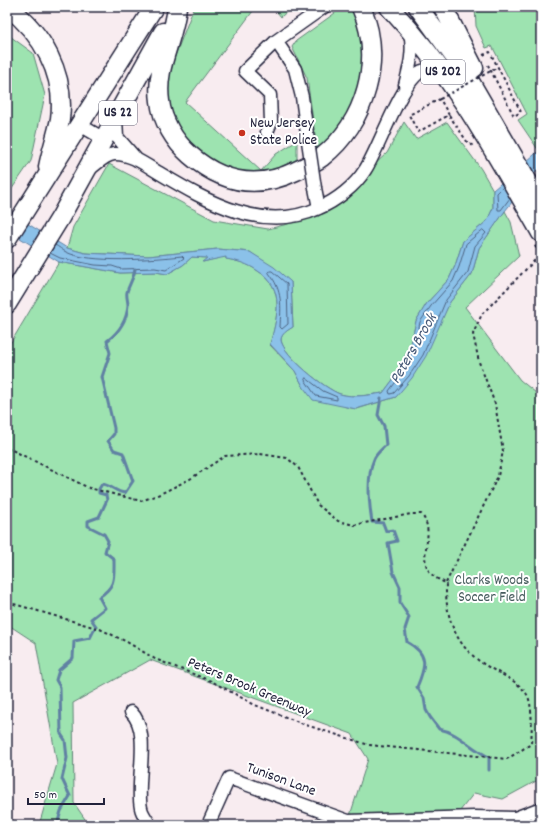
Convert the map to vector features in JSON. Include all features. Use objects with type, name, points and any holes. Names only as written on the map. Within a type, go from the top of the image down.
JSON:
[{"type":"highway","points":[[8,7],[22,18],[38,37],[52,62],[57,78],[60,97],[60,119],[45,180]]},
{"type":"highway","name":"US 22","points":[[7,239],[154,7]]},
{"type":"highway","points":[[177,7],[176,24],[163,59],[159,80],[160,103],[163,114],[170,130],[184,150],[203,166],[214,173],[235,180],[251,183],[272,180],[312,164],[329,151],[349,128],[365,95],[370,69],[369,34],[361,7]]},
{"type":"highway","name":"US 22","points":[[7,304],[60,218],[177,7]]},
{"type":"highway","name":"US 202","points":[[389,7],[410,29],[450,81],[490,142],[538,205],[541,232]]},
{"type":"highway","name":"US 202","points":[[418,7],[457,61],[490,142]]},
{"type":"highway","points":[[443,7],[476,72],[490,142]]},
{"type":"street","points":[[267,132],[271,122],[272,111],[270,95],[245,71],[276,41],[324,7]]},
{"type":"street","points":[[403,94],[412,58],[413,45],[410,29]]},
{"type":"street","points":[[276,41],[295,69],[302,97],[319,208]]},
{"type":"street","points":[[84,175],[107,156],[115,154],[137,160],[190,192],[232,211],[251,216],[271,218],[297,216],[319,208],[337,197],[352,185],[364,171],[403,94],[414,78],[422,71],[430,70],[438,72],[450,81]]},
{"type":"street","points":[[116,117],[117,137],[137,160]]},
{"type":"street","points":[[80,125],[104,139]]},
{"type":"street","points":[[131,712],[140,722],[141,809],[150,825]]},
{"type":"street","name":"Tunison Lane","points":[[208,825],[229,778],[348,821],[387,823]]},
{"type":"street","points":[[387,823],[475,817],[515,818],[541,809]]},
{"type":"street","points":[[536,825],[541,809]]},
{"type":"path","points":[[479,49],[482,55],[514,116],[521,112],[490,52],[482,55]]},
{"type":"path","points":[[450,115],[418,132],[408,115],[498,68]]},
{"type":"path","points":[[440,99],[468,143],[490,142]]},
{"type":"path","name":"Peters Brook Greenway","points":[[7,602],[112,634],[155,659],[211,681],[255,705],[306,725],[369,745],[507,759],[531,744],[533,723],[527,693],[506,676],[478,660],[460,642],[450,622],[446,600],[446,583],[498,476],[503,450],[495,404],[479,362],[473,334],[482,314],[540,255]]},
{"type":"path","points":[[7,450],[10,449],[89,488],[141,501],[160,494],[190,479],[225,456],[260,454],[287,458],[298,467],[318,505],[338,521],[354,525],[367,524],[411,514],[421,514],[424,518],[426,544],[424,559],[428,572],[435,579],[446,583]]},
{"type":"green space","points":[[194,7],[256,7],[185,102],[261,171],[276,154],[297,141],[297,159],[268,175],[255,177],[214,164],[187,144],[169,113],[165,82]]},
{"type":"green space","points":[[273,7],[292,7],[281,17]]},
{"type":"green space","points":[[339,7],[353,7],[356,13],[365,55],[355,106],[328,145],[317,149],[307,78],[292,47],[296,41],[335,13]]},
{"type":"green space","points":[[475,7],[541,7],[541,149],[539,151],[518,120],[527,114],[492,46],[486,48],[476,26]]},
{"type":"green space","points":[[7,34],[33,53],[45,95],[31,161],[7,196]]},
{"type":"green space","points":[[404,122],[416,139],[447,122],[481,169],[493,190],[493,208],[487,221],[463,241],[449,279],[427,303],[416,321],[411,344],[395,377],[383,393],[356,396],[340,394],[315,379],[289,354],[283,346],[281,338],[283,334],[293,327],[291,282],[250,252],[218,249],[148,256],[85,253],[67,248],[73,227],[109,164],[214,220],[268,229],[319,216],[387,153]]},
{"type":"green space","name":"Clarks Woods Soccer Field","points":[[505,211],[511,222],[519,256],[465,307],[520,380],[541,397],[541,776],[538,780],[503,799],[474,793],[449,825],[347,825],[368,759],[352,734],[150,660],[73,703],[74,803],[89,825],[39,825],[57,764],[36,643],[7,624],[7,349],[59,262],[120,273],[156,272],[167,274],[183,265],[192,257],[208,258],[203,262],[226,256],[226,259],[251,266],[267,278],[273,286],[276,295],[277,314],[270,345],[295,371],[304,388],[346,407],[357,409],[396,397],[439,325],[450,302],[472,274],[479,248]]},
{"type":"water","name":"Peters Brook","points":[[541,149],[541,165],[505,211],[479,248],[472,274],[450,302],[426,356],[412,378],[396,397],[356,409],[313,400],[304,388],[295,371],[270,344],[277,314],[276,295],[273,286],[267,278],[250,266],[226,259],[226,257],[202,262],[207,258],[192,257],[183,265],[167,274],[156,272],[120,273],[59,262],[7,230],[7,211],[67,248],[85,253],[148,256],[218,249],[250,252],[274,267],[291,282],[293,327],[283,334],[281,338],[283,346],[289,354],[315,379],[340,394],[356,396],[383,393],[395,377],[411,344],[416,321],[427,303],[449,279],[463,241],[487,221],[493,208],[493,190]]},
{"type":"waterway","points":[[57,825],[61,811],[70,796],[62,779],[67,758],[65,740],[61,734],[60,687],[56,680],[59,670],[73,658],[74,641],[90,638],[96,626],[91,619],[105,608],[99,597],[109,589],[114,576],[114,559],[105,552],[108,541],[104,534],[88,526],[88,521],[99,517],[107,500],[106,495],[99,493],[99,489],[102,484],[125,493],[133,481],[123,453],[114,450],[108,441],[114,434],[114,428],[102,377],[110,353],[107,341],[119,330],[126,316],[128,305],[127,292],[135,269]]},
{"type":"waterway","points":[[381,398],[378,415],[384,426],[386,445],[376,455],[371,466],[369,482],[371,515],[372,522],[383,523],[386,531],[393,530],[397,541],[388,543],[393,572],[400,587],[400,603],[409,617],[405,629],[407,642],[419,651],[424,661],[424,667],[417,687],[424,698],[426,710],[439,729],[458,737],[482,754],[489,757],[489,770]]},
{"type":"place","name":"New Jersey State Police","points":[[242,133]]}]
